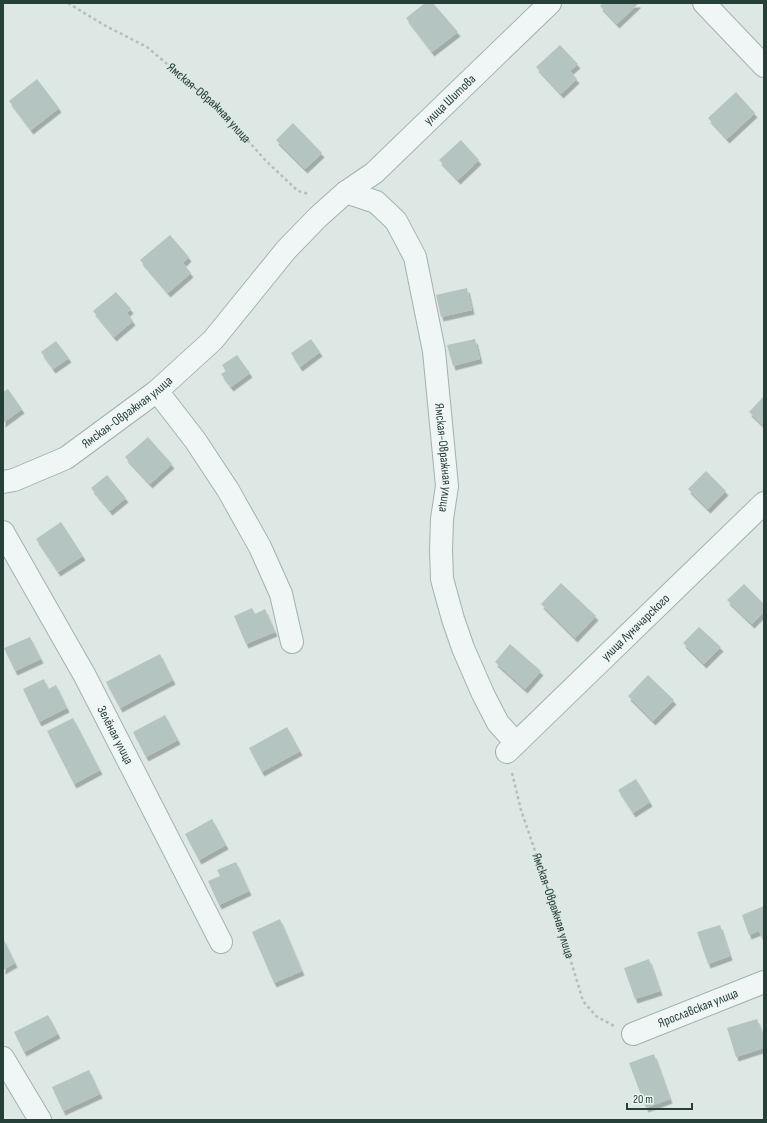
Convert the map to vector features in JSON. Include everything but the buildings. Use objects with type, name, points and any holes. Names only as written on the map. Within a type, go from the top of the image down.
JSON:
[{"type":"street","name":"улица Шитова","points":[[346,192],[374,173],[550,3]]},
{"type":"street","points":[[704,3],[764,66]]},
{"type":"street","name":"Ямская-Овражная улица","points":[[3,482],[14,480],[66,458],[158,391],[213,340],[286,250],[318,217],[346,192],[376,202],[396,221],[415,257],[434,351],[447,486],[442,519],[442,579],[452,619],[482,694],[512,747]]},
{"type":"street","points":[[158,391],[195,440],[228,490],[260,547],[281,594],[292,642]]},
{"type":"street","name":"улица Луначарского","points":[[512,747],[764,503]]},
{"type":"street","name":"Зелёная улица","points":[[3,532],[85,676],[221,942]]},
{"type":"street","name":"Ярославская улица","points":[[633,1034],[764,982]]},
{"type":"street","points":[[3,1058],[40,1120]]},
{"type":"path","name":"Ямская-Овражная улица","points":[[68,3],[104,25],[147,47],[218,106],[266,161],[298,191],[312,195]]},
{"type":"path","name":"Ямская-Овражная улица","points":[[512,747],[514,785],[521,810],[557,915],[583,1001],[596,1016],[615,1027],[633,1034]]}]
